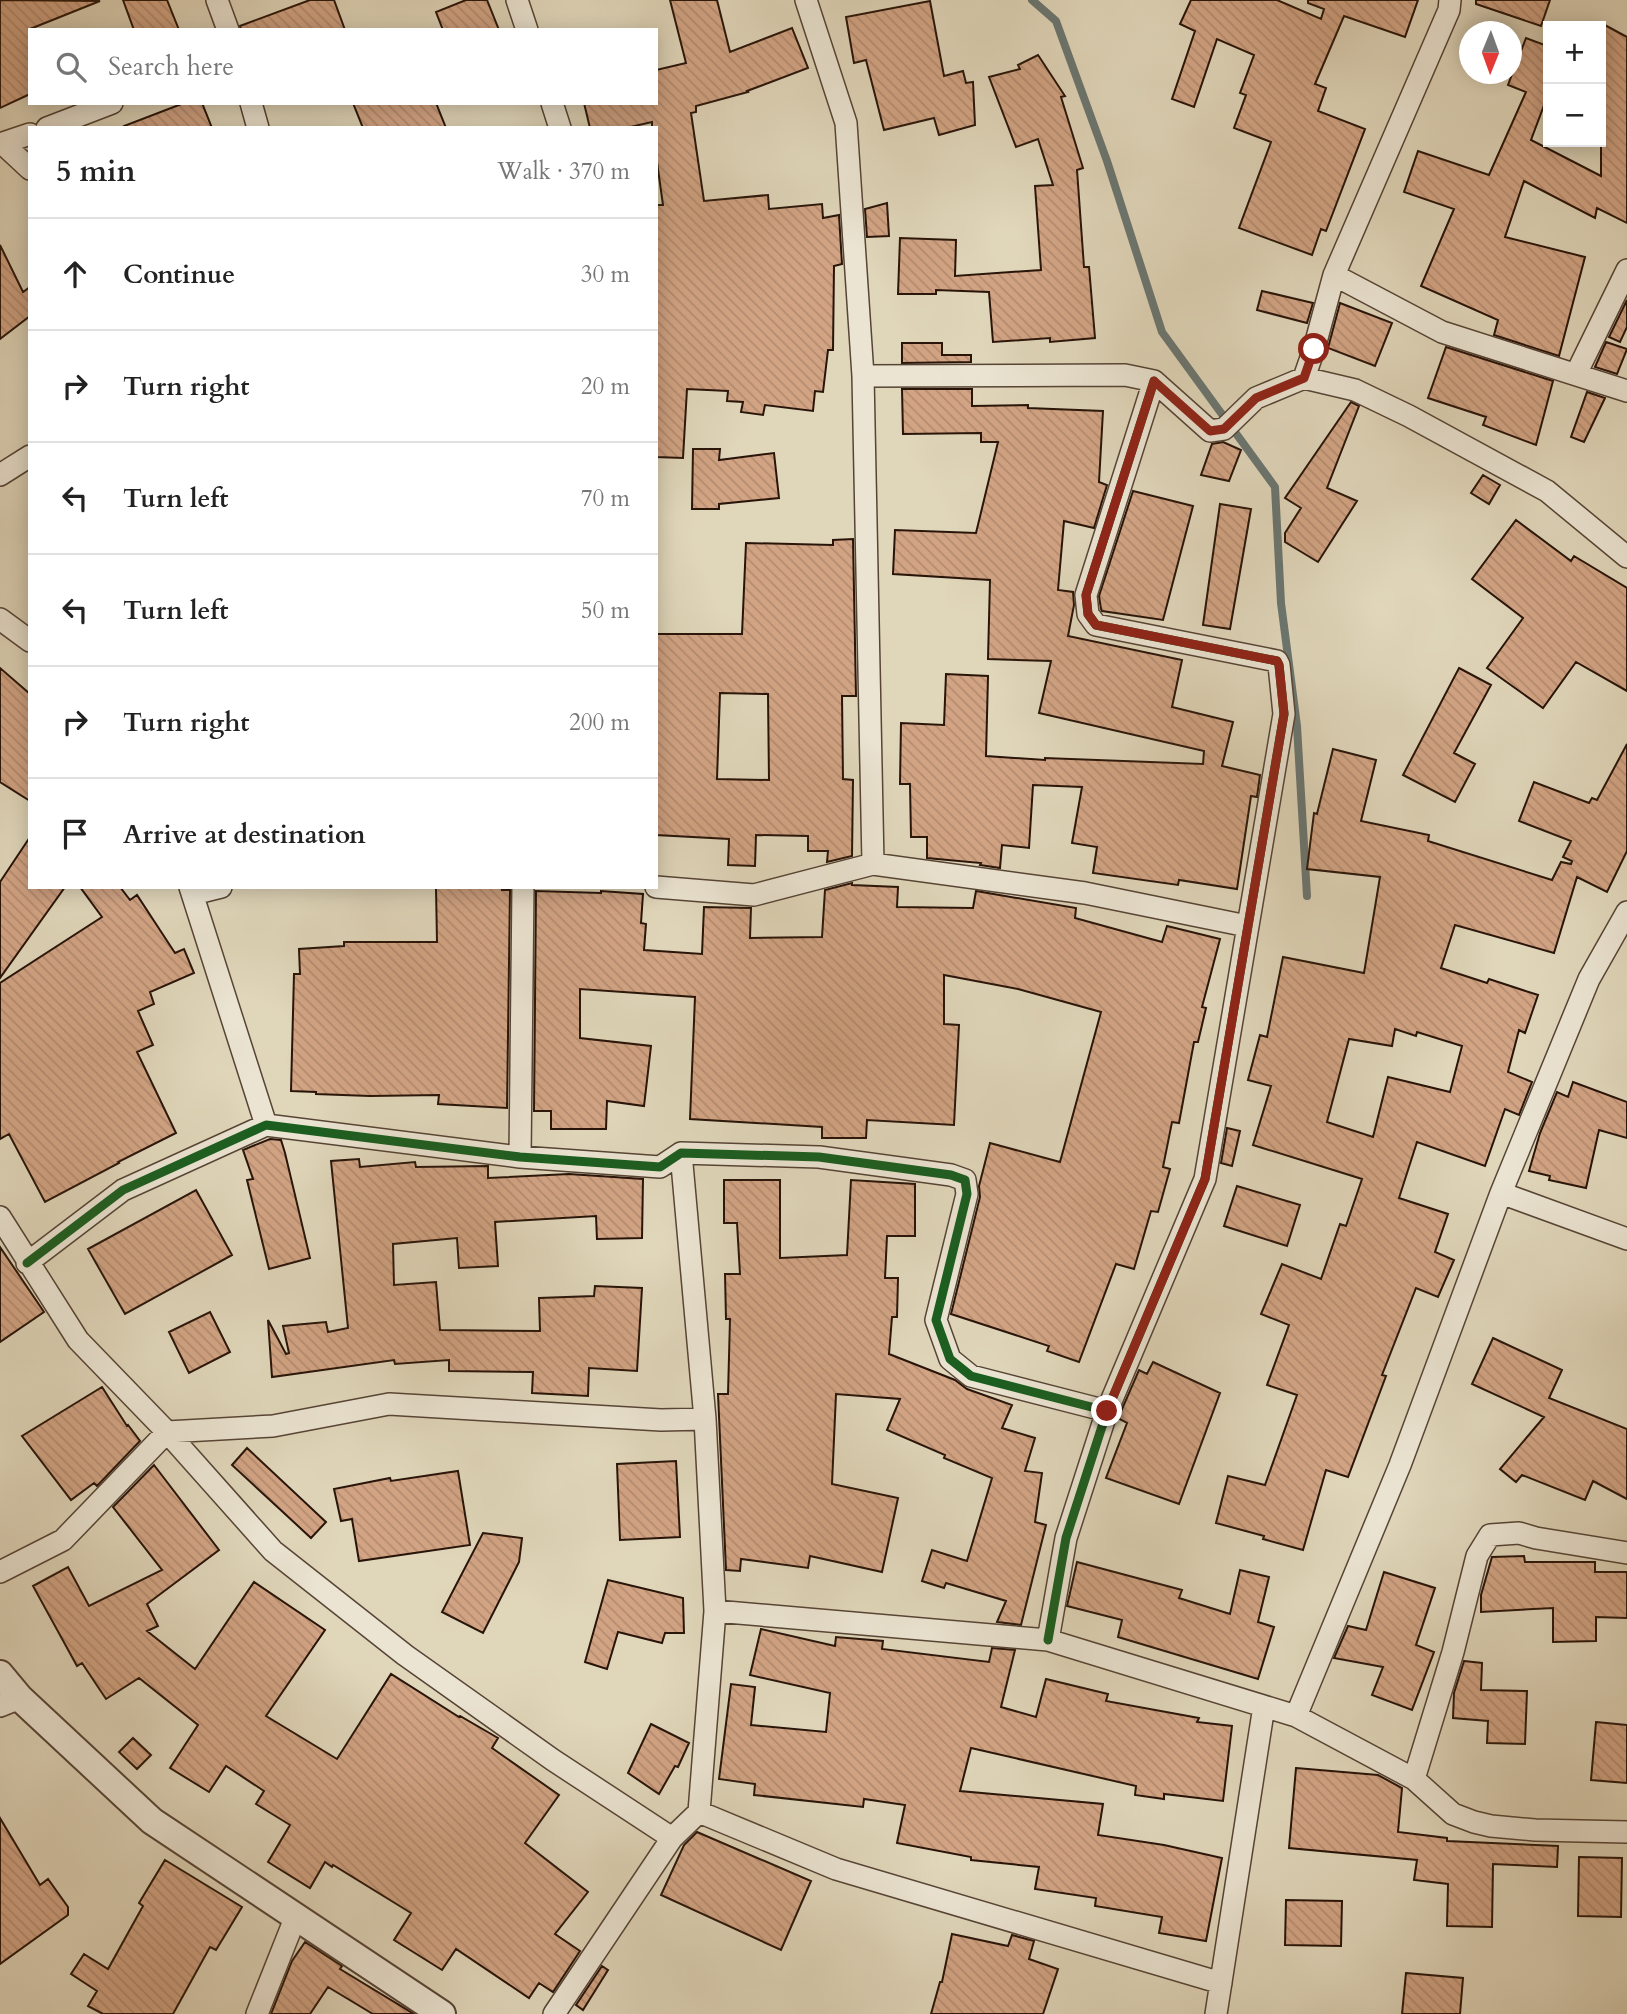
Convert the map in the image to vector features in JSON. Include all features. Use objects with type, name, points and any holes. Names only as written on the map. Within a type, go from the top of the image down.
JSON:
[{"type":"street","points":[[217,0],[227,28]]},
{"type":"street","points":[[517,0],[526,28]]},
{"type":"street","points":[[806,0],[846,123],[863,376],[873,864]]},
{"type":"street","points":[[1304,378],[1334,275],[1449,10],[1450,0]]},
{"type":"street","points":[[60,126],[79,123],[109,105]]},
{"type":"street","points":[[252,105],[257,126]]},
{"type":"street","points":[[553,105],[559,126]]},
{"type":"street","points":[[1,144],[28,135]]},
{"type":"street","points":[[1,144],[28,167]]},
{"type":"street","points":[[1576,374],[1627,270]]},
{"type":"street","points":[[1334,275],[1442,332],[1627,391]]},
{"type":"street","points":[[863,376],[1125,375],[1154,381],[1210,431],[1224,429],[1256,398],[1304,378],[1355,390],[1409,416],[1547,491],[1627,557]]},
{"type":"street","points":[[1048,1640],[1066,1538],[1107,1411],[1205,1179],[1284,714],[1279,665],[1274,660],[1096,625],[1088,614],[1086,595],[1154,381]]},
{"type":"street","points":[[0,475],[28,457]]},
{"type":"street","points":[[0,619],[28,640]]},
{"type":"street","points":[[658,887],[754,895],[873,864],[1085,893],[1247,926]]},
{"type":"street","points":[[520,1157],[523,889]]},
{"type":"street","points":[[191,891],[266,1125]]},
{"type":"street","points":[[1296,1716],[1400,1465],[1501,1193],[1589,979],[1627,912]]},
{"type":"street","points":[[27,1263],[123,1190],[266,1125],[520,1157],[660,1167],[681,1153],[819,1157],[951,1175],[965,1180],[967,1194],[936,1320],[950,1359],[971,1377],[1107,1411]]},
{"type":"street","points":[[554,2014],[672,1838],[699,1812],[715,1611],[705,1419],[681,1153]]},
{"type":"street","points":[[1501,1193],[1627,1239]]},
{"type":"street","points":[[0,1217],[78,1340],[167,1432],[273,1551],[405,1655],[553,1760],[672,1838]]},
{"type":"street","points":[[0,1572],[63,1540],[167,1432],[273,1426],[389,1404],[661,1420],[705,1419]]},
{"type":"street","points":[[1414,1779],[1453,1652],[1477,1556],[1490,1535],[1519,1533],[1627,1553]]},
{"type":"street","points":[[715,1611],[1048,1640],[1296,1716],[1414,1779],[1454,1814],[1490,1826],[1627,1832]]},
{"type":"street","points":[[0,1674],[10,1702],[152,1821],[442,2014]]},
{"type":"street","points":[[1216,2014],[1264,1706]]},
{"type":"street","points":[[699,1812],[836,1869],[1221,1983]]},
{"type":"street","points":[[257,2014],[296,1916]]},
{"type":"building","points":[[0,0],[100,1],[28,28],[28,95],[0,108]]},
{"type":"building","points":[[123,0],[167,0],[178,28],[133,28]]},
{"type":"building","points":[[310,0],[334,0],[344,28],[240,28]]},
{"type":"building","points":[[466,0],[487,0],[498,28],[442,28],[436,12]]},
{"type":"building","points":[[670,0],[717,0],[730,52],[792,28],[808,68],[748,92],[696,106],[696,112],[691,113],[704,201],[768,195],[769,209],[822,204],[823,218],[839,215],[842,264],[834,266],[833,350],[828,350],[823,392],[815,391],[813,411],[765,405],[763,415],[741,412],[743,402],[727,401],[728,391],[687,389],[683,458],[658,457],[658,205],[663,205],[658,169],[658,126],[652,126],[652,122],[635,126],[590,126],[584,105],[658,105],[658,70],[686,63]]},
{"type":"building","points":[[1191,0],[1277,0],[1321,19],[1324,9],[1308,3],[1308,0],[1418,0],[1405,37],[1344,16],[1315,84],[1326,88],[1318,111],[1365,129],[1326,231],[1321,229],[1312,255],[1239,228],[1271,142],[1234,128],[1246,95],[1240,93],[1254,55],[1217,39],[1194,107],[1172,99],[1195,31],[1180,24]]},
{"type":"building","points":[[1476,0],[1550,0],[1541,26],[1476,4]]},
{"type":"building","points":[[930,1],[944,76],[963,71],[966,83],[973,82],[975,125],[939,135],[934,118],[884,130],[866,60],[854,63],[846,17]]},
{"type":"building","points":[[1606,26],[1627,37],[1627,223],[1597,208],[1595,218],[1524,181],[1505,237],[1585,257],[1559,356],[1494,335],[1498,320],[1421,286],[1454,209],[1404,192],[1418,151],[1489,175],[1526,92],[1508,85],[1522,84],[1522,48],[1526,38],[1543,44],[1543,108],[1531,140],[1601,176],[1601,147],[1606,147]]},
{"type":"building","points":[[1038,55],[1065,96],[1061,97],[1083,168],[1077,170],[1084,267],[1089,267],[1095,338],[1050,342],[1050,338],[993,342],[989,292],[936,290],[936,294],[898,294],[900,238],[956,240],[955,276],[1041,270],[1035,186],[1053,185],[1038,139],[1016,147],[989,77],[1020,69],[1018,65]]},
{"type":"building","points":[[179,105],[203,105],[211,126],[124,126]]},
{"type":"building","points":[[354,105],[437,105],[445,126],[362,126]]},
{"type":"building","points":[[887,203],[889,236],[867,237],[865,209]]},
{"type":"building","points":[[0,245],[23,292],[28,288],[28,318],[0,339]]},
{"type":"building","points":[[1262,291],[1313,303],[1307,323],[1257,310]]},
{"type":"building","points":[[1627,300],[1627,327],[1620,342],[1609,337]]},
{"type":"building","points":[[1340,303],[1392,323],[1375,366],[1328,348]]},
{"type":"building","points":[[1606,342],[1627,349],[1617,374],[1595,367]]},
{"type":"building","points":[[902,343],[942,343],[942,355],[971,355],[971,362],[902,363]]},
{"type":"building","points":[[1446,347],[1553,381],[1536,445],[1483,425],[1486,417],[1428,398]]},
{"type":"building","points":[[902,389],[972,389],[972,406],[1028,405],[1028,408],[1103,411],[1099,482],[1107,485],[1094,528],[1064,521],[1058,590],[1073,592],[1074,605],[1068,636],[1182,660],[1172,707],[1233,722],[1222,766],[1260,775],[1257,797],[1251,796],[1237,889],[1179,880],[1178,885],[1093,873],[1097,847],[1072,843],[1082,787],[1033,785],[1029,848],[1002,845],[1000,868],[980,865],[981,863],[927,858],[927,837],[911,837],[910,784],[900,784],[901,723],[944,725],[946,674],[988,676],[986,756],[1203,764],[1204,751],[1039,713],[1051,661],[988,659],[990,580],[893,574],[895,530],[976,533],[998,442],[981,442],[981,433],[903,434]]},
{"type":"building","points":[[1587,392],[1605,398],[1584,442],[1571,437]]},
{"type":"building","points":[[1351,402],[1359,406],[1327,488],[1357,501],[1318,562],[1285,542],[1285,533],[1301,508],[1285,498]]},
{"type":"building","points":[[1223,442],[1241,450],[1229,481],[1201,475],[1212,444]]},
{"type":"building","points":[[693,449],[720,449],[719,460],[774,453],[779,498],[719,504],[719,509],[692,509]]},
{"type":"building","points":[[1483,475],[1500,485],[1489,504],[1471,493]]},
{"type":"building","points":[[1133,491],[1193,506],[1163,620],[1101,609],[1099,596]]},
{"type":"building","points":[[1220,504],[1251,509],[1230,629],[1203,625]]},
{"type":"building","points":[[1516,520],[1571,561],[1574,556],[1627,588],[1627,691],[1576,662],[1543,708],[1487,668],[1523,618],[1472,579]]},
{"type":"building","points":[[853,539],[856,696],[842,696],[843,779],[853,780],[852,856],[827,862],[828,851],[808,851],[808,836],[756,835],[755,866],[728,865],[729,839],[658,835],[658,634],[742,634],[746,543],[833,545],[833,540]],"holes":[[[720,693],[768,694],[769,780],[717,779]]]},
{"type":"building","points":[[0,668],[28,692],[28,800],[0,782]]},
{"type":"building","points":[[1459,668],[1491,685],[1454,753],[1475,764],[1455,802],[1403,775]]},
{"type":"building","points":[[1627,744],[1627,851],[1607,892],[1577,877],[1554,953],[1455,925],[1441,968],[1487,983],[1489,979],[1538,995],[1525,1033],[1519,1030],[1508,1072],[1532,1082],[1519,1115],[1505,1109],[1485,1166],[1417,1142],[1399,1198],[1448,1214],[1435,1252],[1454,1260],[1438,1297],[1416,1288],[1382,1375],[1386,1376],[1348,1477],[1326,1470],[1303,1550],[1216,1523],[1228,1476],[1265,1485],[1297,1395],[1267,1385],[1289,1325],[1261,1314],[1282,1264],[1321,1279],[1340,1224],[1346,1226],[1362,1179],[1253,1145],[1271,1086],[1248,1080],[1260,1035],[1267,1037],[1283,957],[1364,973],[1380,877],[1307,869],[1314,813],[1317,814],[1333,749],[1376,760],[1361,821],[1429,835],[1428,841],[1552,880],[1561,862],[1571,864],[1572,861],[1563,857],[1571,841],[1519,821],[1534,782],[1589,803],[1592,798],[1597,800]],"holes":[[[1395,1029],[1416,1036],[1417,1032],[1462,1046],[1450,1092],[1388,1077],[1373,1137],[1327,1122],[1349,1039],[1392,1046]]]},
{"type":"building","points":[[28,840],[28,889],[64,889],[0,978],[0,882]]},
{"type":"building","points":[[852,883],[898,887],[897,907],[973,908],[976,891],[1076,908],[1075,918],[1162,942],[1167,926],[1220,939],[1202,1007],[1206,1008],[1198,1042],[1194,1042],[1179,1123],[1172,1122],[1163,1167],[1170,1169],[1158,1212],[1151,1211],[1134,1269],[1116,1264],[1079,1362],[1047,1351],[1049,1346],[951,1314],[980,1197],[979,1186],[990,1143],[1060,1162],[1101,1012],[1018,989],[944,975],[944,1024],[959,1025],[954,1125],[867,1120],[866,1138],[822,1138],[822,1127],[690,1119],[695,997],[580,989],[580,1038],[651,1046],[644,1106],[607,1101],[606,1129],[551,1129],[551,1111],[534,1111],[536,891],[643,894],[641,923],[646,924],[644,950],[702,954],[704,907],[751,908],[750,938],[822,937],[825,890]]},
{"type":"building","points":[[81,889],[122,889],[130,900],[137,895],[175,953],[184,949],[194,973],[150,992],[154,1004],[138,1011],[153,1045],[137,1052],[176,1133],[45,1202],[9,1134],[0,1139],[0,983],[102,917]]},
{"type":"building","points":[[436,889],[510,890],[507,1108],[438,1104],[439,1095],[370,1096],[291,1091],[294,974],[300,974],[299,949],[344,946],[344,942],[437,942]]},
{"type":"building","points":[[1573,1082],[1627,1102],[1627,1138],[1599,1130],[1586,1188],[1549,1180],[1550,1176],[1529,1171],[1540,1133],[1557,1092],[1568,1097]]},
{"type":"building","points":[[1227,1128],[1240,1131],[1232,1166],[1221,1163]]},
{"type":"building","points":[[270,1139],[281,1140],[310,1258],[269,1269],[247,1180],[253,1179],[243,1150]]},
{"type":"building","points":[[359,1159],[360,1167],[415,1162],[416,1167],[488,1166],[488,1178],[569,1174],[643,1179],[642,1238],[597,1239],[596,1216],[495,1222],[498,1266],[459,1268],[457,1238],[393,1244],[394,1285],[436,1282],[440,1330],[540,1331],[539,1298],[594,1296],[595,1286],[642,1288],[637,1371],[589,1368],[588,1396],[532,1393],[533,1372],[449,1371],[449,1360],[395,1364],[394,1360],[272,1377],[268,1320],[286,1354],[289,1353],[283,1326],[326,1322],[328,1332],[348,1328],[331,1161]]},
{"type":"building","points":[[724,1180],[780,1180],[780,1258],[847,1255],[851,1180],[915,1184],[915,1236],[887,1236],[885,1278],[898,1278],[897,1317],[892,1317],[889,1354],[955,1380],[967,1389],[1012,1405],[1002,1428],[1035,1438],[1025,1471],[1042,1473],[1035,1522],[1046,1525],[1021,1625],[997,1622],[1006,1601],[946,1583],[944,1588],[922,1581],[932,1550],[967,1561],[992,1478],[887,1430],[900,1399],[836,1394],[832,1484],[898,1498],[882,1572],[810,1556],[808,1568],[741,1559],[740,1571],[726,1570],[718,1394],[728,1394],[730,1319],[726,1319],[725,1274],[740,1274],[737,1223],[724,1223]]},
{"type":"building","points":[[1237,1186],[1300,1205],[1287,1246],[1224,1226]]},
{"type":"building","points":[[196,1190],[232,1255],[125,1314],[88,1249]]},
{"type":"building","points":[[0,1247],[44,1312],[0,1342]]},
{"type":"building","points":[[210,1312],[230,1352],[189,1373],[169,1332]]},
{"type":"building","points":[[1493,1338],[1562,1370],[1549,1398],[1627,1429],[1627,1499],[1593,1481],[1585,1500],[1522,1475],[1516,1482],[1500,1469],[1544,1417],[1472,1384]]},
{"type":"building","points":[[1153,1362],[1220,1393],[1179,1504],[1106,1478],[1127,1423],[1118,1418],[1139,1370],[1147,1374]]},
{"type":"building","points":[[102,1387],[140,1441],[97,1486],[94,1483],[71,1500],[22,1436]]},
{"type":"building","points":[[247,1448],[326,1522],[311,1538],[232,1465]]},
{"type":"building","points":[[676,1461],[680,1537],[620,1540],[617,1464]]},
{"type":"building","points":[[154,1465],[219,1550],[147,1604],[158,1626],[147,1631],[195,1669],[254,1582],[325,1630],[266,1716],[337,1759],[391,1674],[498,1738],[492,1748],[559,1795],[525,1843],[588,1892],[555,1934],[580,1951],[553,1992],[539,1983],[529,1998],[456,1949],[442,1970],[394,1940],[411,1913],[325,1862],[310,1888],[268,1862],[290,1825],[256,1804],[264,1791],[226,1766],[209,1792],[170,1768],[198,1725],[139,1678],[106,1699],[82,1663],[77,1666],[33,1586],[68,1567],[89,1606],[162,1570],[113,1507]]},
{"type":"building","points":[[458,1471],[470,1545],[359,1561],[352,1519],[341,1521],[334,1489],[390,1478],[391,1481]]},
{"type":"building","points":[[483,1533],[522,1538],[519,1562],[483,1633],[442,1612]]},
{"type":"building","points":[[1524,1556],[1525,1562],[1595,1562],[1595,1572],[1627,1572],[1627,1618],[1596,1617],[1596,1641],[1553,1642],[1553,1608],[1481,1612],[1481,1595],[1492,1557]]},
{"type":"building","points":[[1077,1562],[1182,1590],[1179,1598],[1230,1614],[1240,1570],[1269,1577],[1258,1622],[1274,1627],[1258,1679],[1118,1637],[1122,1620],[1067,1606]]},
{"type":"building","points":[[1384,1572],[1435,1588],[1416,1645],[1434,1652],[1412,1710],[1372,1695],[1383,1667],[1334,1658],[1348,1626],[1366,1630]]},
{"type":"building","points":[[608,1580],[683,1598],[684,1633],[665,1633],[662,1643],[618,1632],[607,1669],[585,1662]]},
{"type":"building","points":[[761,1629],[835,1646],[836,1637],[883,1641],[882,1649],[989,1662],[992,1648],[1015,1650],[1001,1707],[1036,1717],[1046,1679],[1108,1694],[1106,1701],[1199,1718],[1197,1722],[1232,1726],[1223,1801],[1164,1794],[1164,1799],[1135,1795],[1136,1786],[971,1748],[960,1791],[1103,1804],[1098,1835],[1164,1845],[1222,1858],[1206,1941],[1159,1933],[1162,1917],[1095,1906],[1096,1898],[1035,1889],[1039,1867],[971,1860],[971,1857],[897,1843],[905,1805],[864,1799],[863,1807],[754,1795],[755,1784],[719,1779],[731,1684],[755,1687],[751,1725],[826,1732],[830,1693],[750,1675]]},
{"type":"building","points":[[1464,1661],[1482,1663],[1481,1690],[1527,1691],[1525,1744],[1487,1743],[1488,1721],[1453,1718],[1454,1693]]},
{"type":"building","points":[[1596,1722],[1627,1725],[1627,1783],[1591,1780]]},
{"type":"building","points":[[651,1724],[689,1743],[678,1767],[675,1766],[659,1794],[628,1773]]},
{"type":"building","points":[[133,1738],[151,1755],[137,1769],[119,1752]]},
{"type":"building","points":[[1296,1768],[1378,1775],[1402,1788],[1398,1832],[1447,1838],[1447,1841],[1558,1846],[1557,1867],[1493,1864],[1492,1927],[1447,1926],[1448,1884],[1414,1880],[1417,1860],[1289,1848]]},
{"type":"building","points":[[0,1818],[40,1885],[48,1879],[68,1907],[68,1915],[0,1964]]},
{"type":"building","points":[[697,1832],[811,1881],[781,1950],[661,1895],[684,1845]]},
{"type":"building","points":[[1579,1857],[1622,1858],[1621,1917],[1578,1916]]},
{"type":"building","points":[[165,1860],[242,1907],[216,1950],[210,1947],[173,2014],[103,2014],[88,2006],[97,1991],[71,1974],[84,1954],[108,1969],[143,1906],[139,1903]]},
{"type":"building","points":[[1286,1900],[1342,1901],[1341,1946],[1285,1945]]},
{"type":"building","points":[[952,1934],[1008,1946],[1012,1935],[1034,1941],[1029,1959],[1058,1969],[1043,2014],[931,2014],[942,1982]]},
{"type":"building","points":[[305,1942],[342,1966],[340,1969],[414,2014],[373,2014],[328,1987],[310,2014],[271,2014],[292,1961]]},
{"type":"building","points":[[602,1966],[608,1970],[583,2010],[576,2005]]},
{"type":"building","points":[[1406,1973],[1463,1978],[1460,2014],[1402,2014]]},
{"type":"waterway","points":[[1032,0],[1056,21],[1107,161],[1162,332],[1275,487],[1281,603],[1297,726],[1307,896]]},
{"type":"cycle path","points":[[1048,1640],[1066,1538],[1107,1411],[1205,1179],[1284,714],[1277,661],[1096,625],[1088,614],[1086,595],[1154,381]]},
{"type":"cycle path","points":[[27,1263],[123,1190],[266,1125],[520,1157],[660,1167],[681,1153],[819,1157],[951,1175],[965,1180],[967,1194],[936,1320],[950,1359],[971,1376],[1107,1411]]},
{"type":"route","points":[[1107,1411],[1205,1179],[1284,714],[1277,661],[1096,625],[1088,614],[1086,595],[1154,381],[1210,431],[1224,429],[1256,398],[1304,378],[1314,349]]}]
